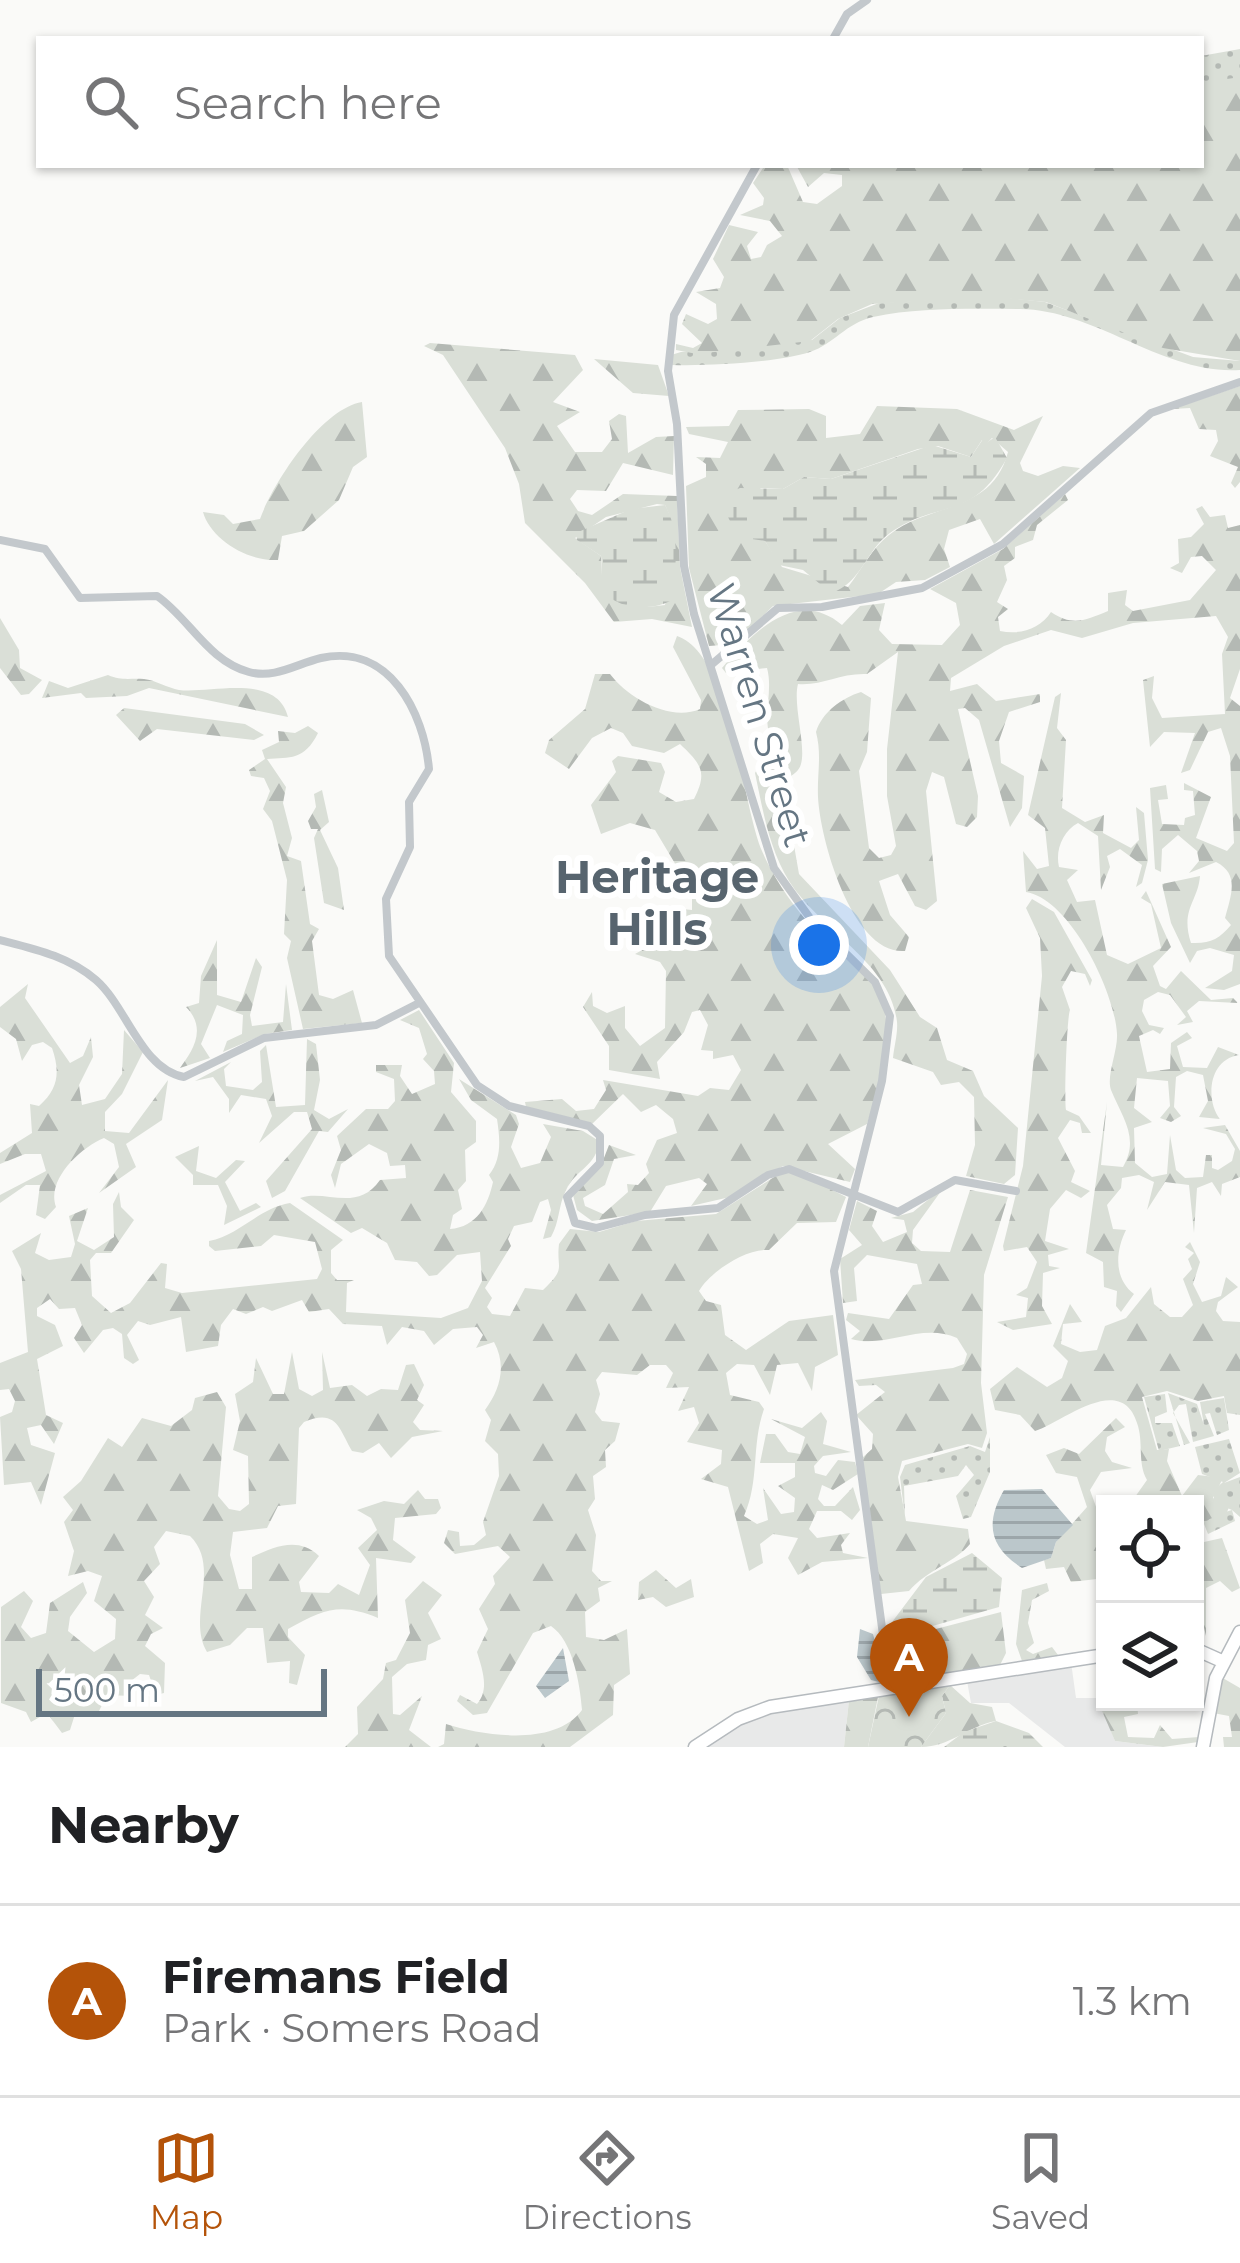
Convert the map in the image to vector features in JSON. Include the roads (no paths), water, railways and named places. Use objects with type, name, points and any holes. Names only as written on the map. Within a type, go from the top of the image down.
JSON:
[{"type":"main road","points":[[1203,1747],[1224,1662],[1240,1632]]},
{"type":"main road","points":[[1204,1653],[1224,1662]]},
{"type":"main road","points":[[695,1747],[755,1712],[1096,1656]]},
{"type":"street","points":[[835,36],[847,14],[867,0]]},
{"type":"street","name":"Warren Street","points":[[755,168],[680,301],[668,356],[685,566],[774,868],[810,918],[875,982],[889,1009],[888,1052],[838,1242],[834,1281],[890,1687]]},
{"type":"street","points":[[711,665],[778,608],[904,593],[968,565],[1003,544],[1151,412],[1240,382]]},
{"type":"street","points":[[0,541],[45,549],[80,598],[157,596],[236,668],[270,674],[321,658],[349,657],[377,666],[398,683],[414,711],[429,769],[408,807],[410,847],[386,899],[389,956],[461,1068],[489,1094],[523,1111],[589,1126],[600,1136],[600,1163],[567,1197],[568,1214],[583,1228],[718,1208],[782,1169],[803,1171],[904,1212],[955,1180],[1016,1191]]},
{"type":"street","points":[[0,940],[64,958],[84,971],[111,995],[159,1066],[184,1077],[264,1038],[384,1023],[419,1003]]},
{"type":"place","name":"Firemans Field","points":[[909,1717]]},
{"type":"district","name":"Heritage Hills","points":[[657,902]]}]
